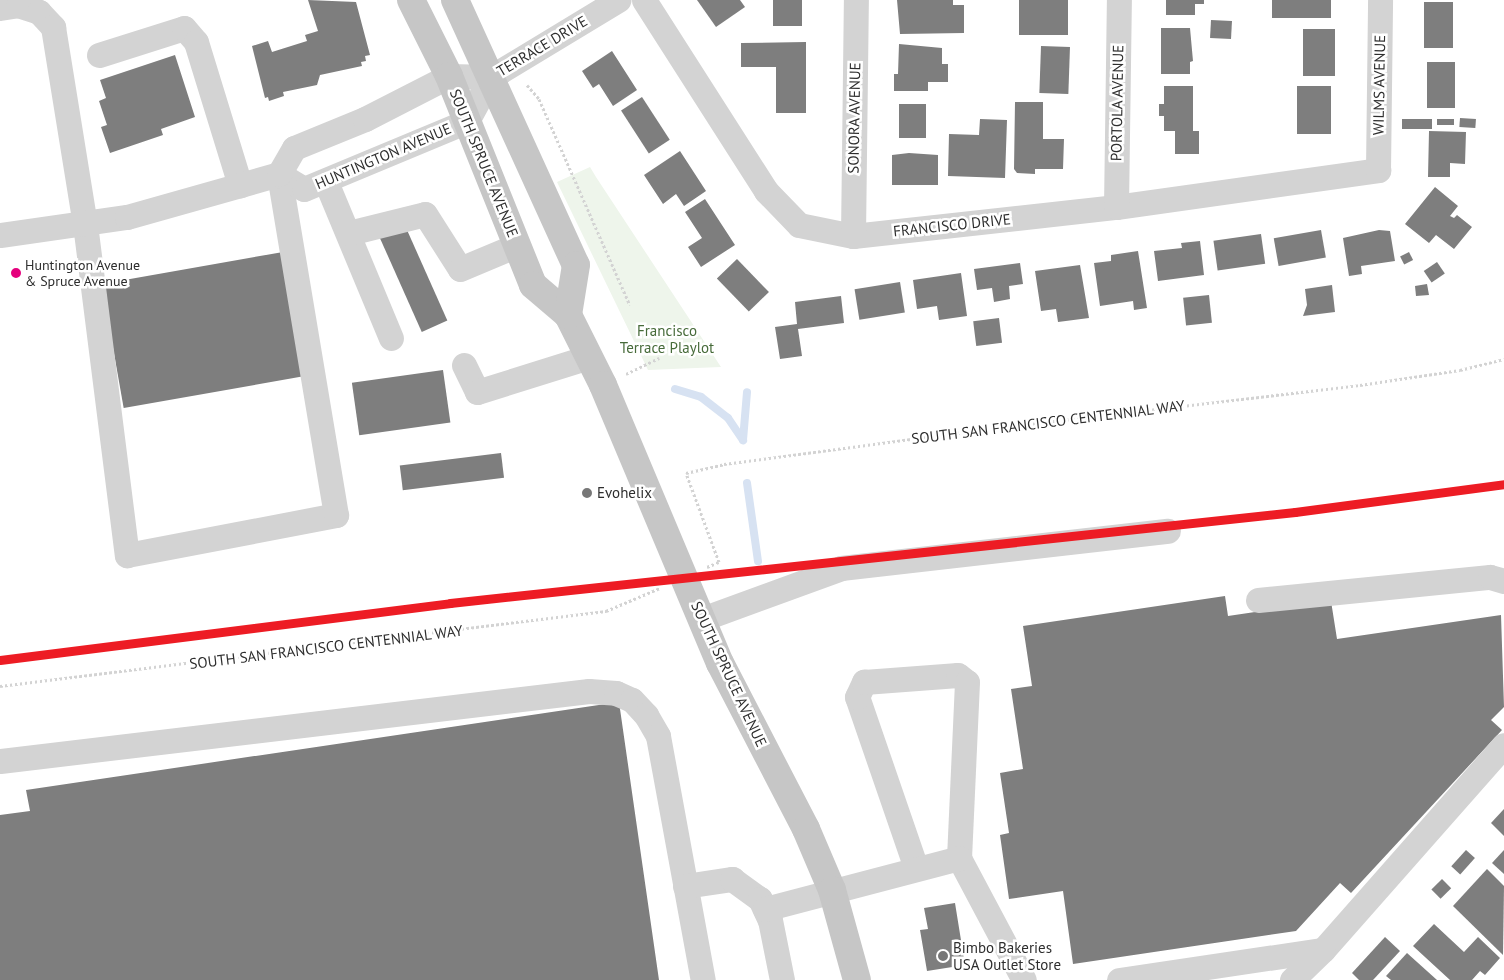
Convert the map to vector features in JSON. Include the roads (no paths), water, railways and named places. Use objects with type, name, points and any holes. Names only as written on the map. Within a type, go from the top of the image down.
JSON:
[{"type":"main road","name":"SOUTH SPRUCE AVENUE","points":[[411,0],[449,76],[533,285],[568,315],[603,385],[720,663],[806,829],[832,890],[857,980]]},
{"type":"main road","points":[[454,0],[576,265],[568,315]]},
{"type":"street","name":"TERRACE DRIVE","points":[[491,77],[618,0]]},
{"type":"street","name":"FRANCISCO DRIVE","points":[[644,0],[766,192],[799,226],[853,236],[1116,207],[1378,170]]},
{"type":"street","name":"SONORA AVENUE","points":[[853,236],[856,0]]},
{"type":"street","name":"PORTOLA AVENUE","points":[[1116,207],[1118,0]]},
{"type":"street","name":"WILMS AVENUE","points":[[1378,170],[1380,0]]},
{"type":"street","points":[[0,8],[18,5],[39,12],[53,27],[84,224],[127,555],[336,515],[279,174],[294,148],[365,119],[449,76],[491,77]]},
{"type":"street","points":[[99,55],[184,28],[196,42],[240,185]]},
{"type":"street","name":"HUNTINGTON AVENUE","points":[[279,174],[304,189],[326,182],[467,121],[491,77]]},
{"type":"street","points":[[0,235],[127,218],[279,174]]},
{"type":"street","points":[[326,182],[349,233],[391,338]]},
{"type":"street","points":[[349,233],[425,214],[460,269],[517,246]]},
{"type":"street","points":[[464,365],[477,392],[589,357]]},
{"type":"street","points":[[702,619],[841,568],[1168,531]]},
{"type":"street","points":[[1258,600],[1490,577],[1504,580]]},
{"type":"street","points":[[916,868],[857,697],[864,682],[958,675],[967,682],[959,858],[1024,980]]},
{"type":"street","points":[[0,761],[589,691],[616,693],[636,705],[658,736],[703,980]]},
{"type":"street","points":[[1292,980],[1322,950],[1504,745]]},
{"type":"street","points":[[765,909],[959,858]]},
{"type":"street","points":[[685,886],[732,879],[748,888],[765,909],[770,920],[782,980]]},
{"type":"street","points":[[1119,980],[1322,950]]},
{"type":"waterway","points":[[675,389],[701,397],[728,418],[743,440]]},
{"type":"waterway","points":[[743,440],[747,392]]},
{"type":"waterway","points":[[747,483],[758,561]]},
{"type":"place","name":"Huntington Avenue & Spruce Avenue","points":[[16,273]]},
{"type":"place","name":"Evohelix","points":[[587,493]]},
{"type":"place","name":"Bimbo Bakeries USA Outlet Store","points":[[943,956]]},
{"type":"park label","name":"Francisco Terrace Playlot","points":[[667,338]]}]
